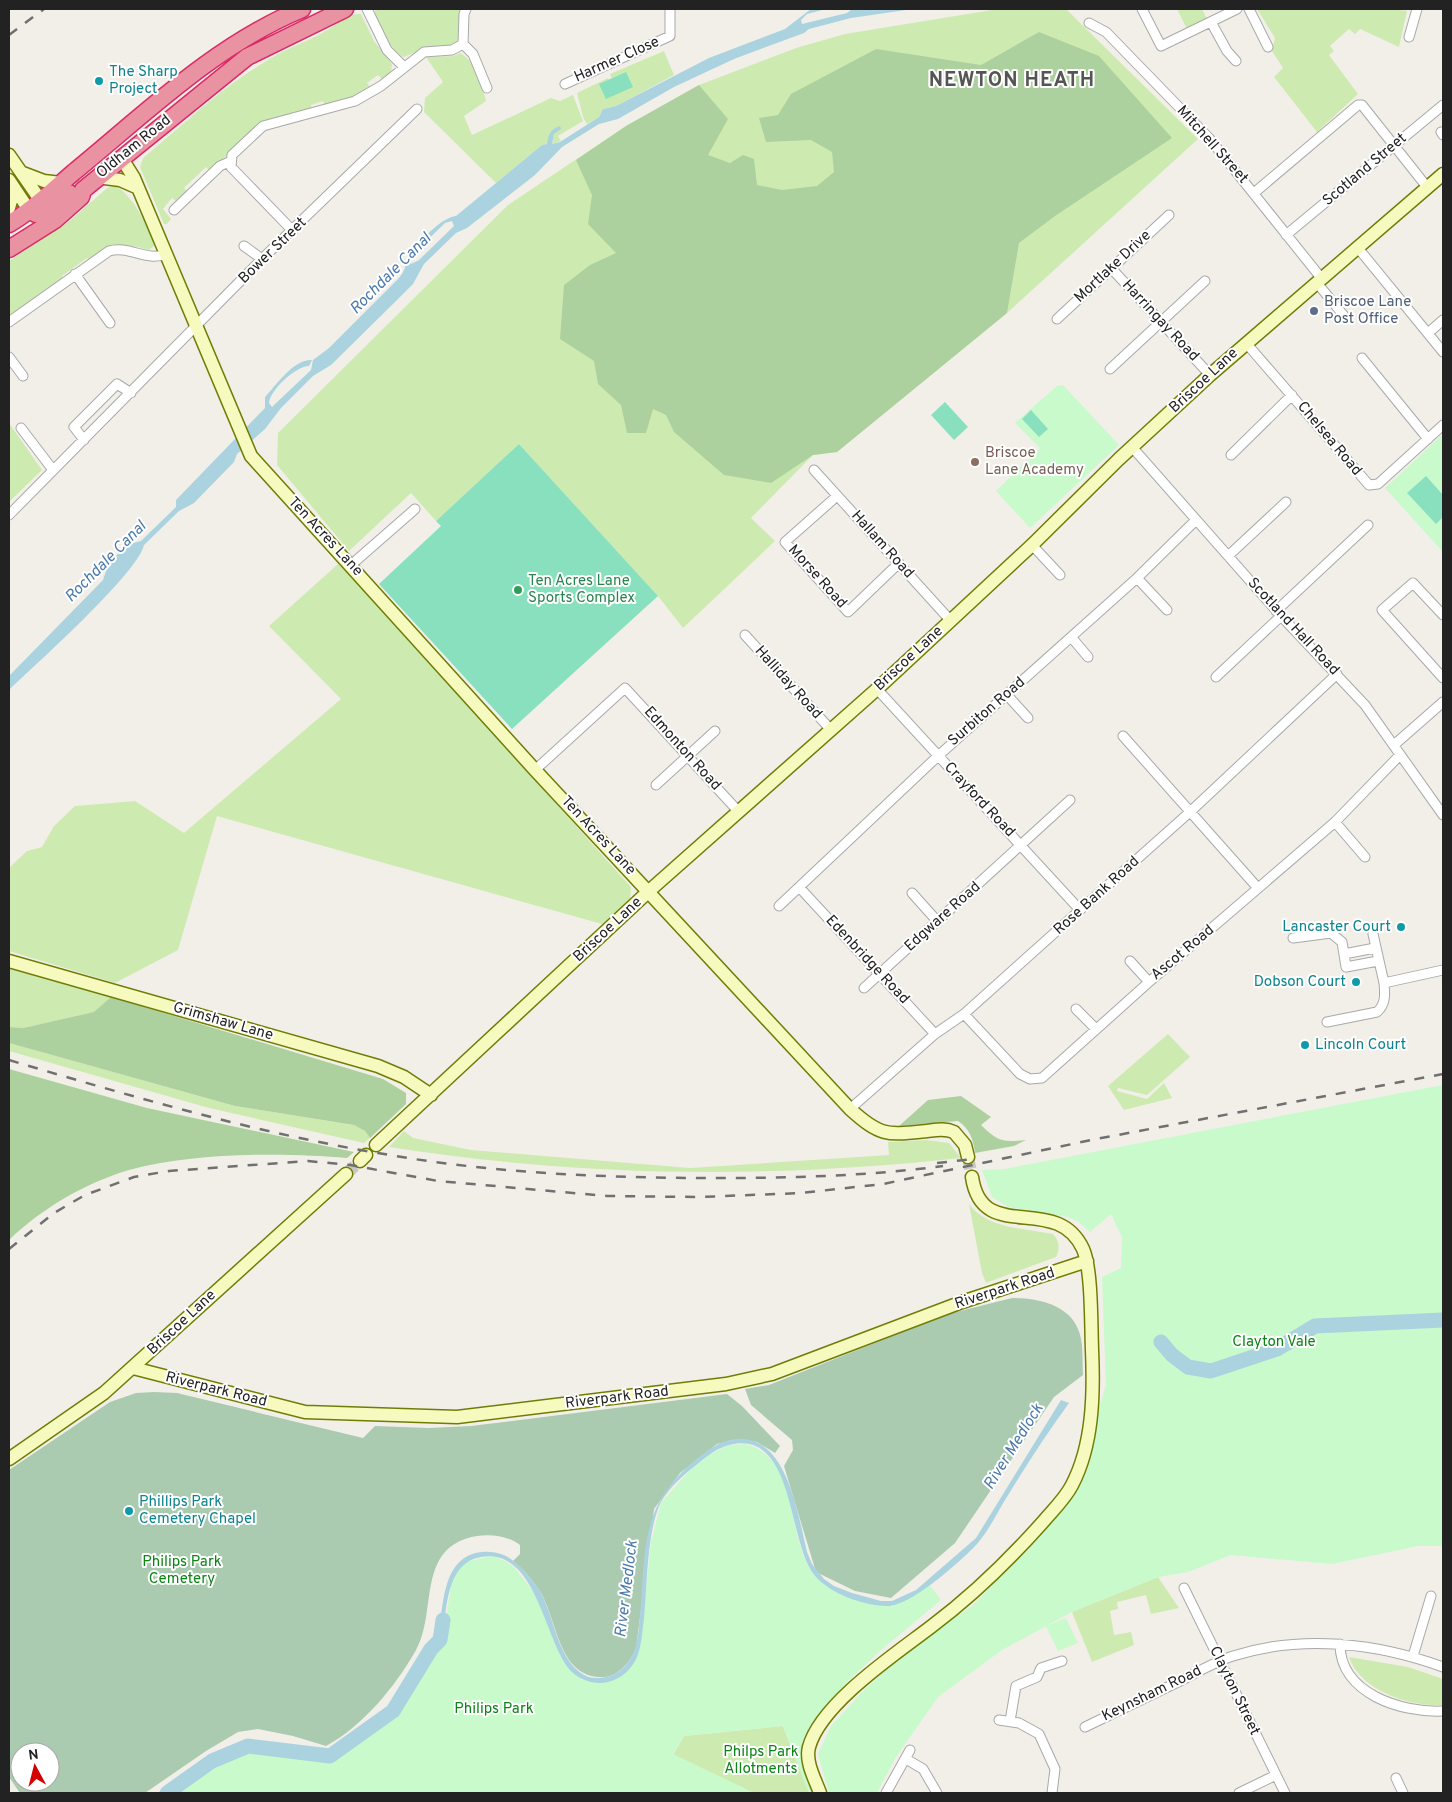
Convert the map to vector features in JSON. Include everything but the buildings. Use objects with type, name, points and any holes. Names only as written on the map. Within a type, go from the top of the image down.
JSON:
[{"type":"highway","name":"Oldham Road","points":[[9,250],[43,210],[61,183],[109,143],[231,46],[255,31],[302,9]]},
{"type":"highway","name":"Oldham Road","points":[[9,224],[43,210],[74,189],[82,190],[247,57],[346,9]]},
{"type":"highway","points":[[109,143],[121,157]]},
{"type":"street","points":[[367,9],[387,50],[404,68]]},
{"type":"street","points":[[466,9],[464,14],[463,44],[473,54],[487,88]]},
{"type":"street","name":"Harmer Close","points":[[565,84],[670,36],[670,9]]},
{"type":"street","points":[[1142,9],[1161,46],[1237,9]]},
{"type":"street","points":[[1249,9],[1268,47]]},
{"type":"street","points":[[1409,37],[1417,9]]},
{"type":"street","points":[[1211,22],[1227,51],[1236,61]]},
{"type":"street","name":"Mitchell Street","points":[[1089,23],[1106,32],[1209,138],[1286,235],[1345,318]]},
{"type":"street","points":[[174,210],[220,166],[230,162],[240,146],[263,126],[355,101],[381,86],[424,52],[452,50],[463,44]]},
{"type":"street","points":[[1254,193],[1358,104],[1362,106],[1394,144],[1427,187]]},
{"type":"street","name":"Scotland Street","points":[[1286,235],[1443,105]]},
{"type":"street","name":"Bower Street","points":[[9,515],[197,327],[262,259],[293,232],[417,109]]},
{"type":"street","points":[[9,155],[22,173],[43,210]]},
{"type":"street","points":[[121,157],[128,165],[197,327]]},
{"type":"street","points":[[230,162],[230,167],[293,232]]},
{"type":"street","points":[[22,173],[44,181],[61,183]]},
{"type":"street","name":"Briscoe Lane","points":[[376,1145],[650,891],[877,689],[1032,545],[1132,447],[1210,375],[1443,174]]},
{"type":"street","points":[[98,177],[120,180],[136,187]]},
{"type":"street","points":[[11,185],[43,210]]},
{"type":"street","points":[[9,208],[11,185]]},
{"type":"street","name":"Mortlake Drive","points":[[1056,319],[1169,215]]},
{"type":"street","points":[[244,246],[262,259]]},
{"type":"street","points":[[1358,248],[1443,352]]},
{"type":"street","points":[[9,322],[101,256],[116,249],[149,257],[166,254]]},
{"type":"street","name":"Harringay Road","points":[[1110,268],[1210,375]]},
{"type":"street","points":[[75,274],[110,323]]},
{"type":"street","points":[[1110,369],[1205,281]]},
{"type":"street","points":[[1428,333],[1443,320]]},
{"type":"street","name":"Ten Acres Lane","points":[[197,327],[251,456],[535,770],[866,1124],[882,1133],[941,1130],[954,1132],[965,1145],[968,1157]]},
{"type":"street","name":"Chelsea Road","points":[[1246,343],[1364,481],[1371,486],[1378,484],[1443,425]]},
{"type":"street","points":[[9,356],[23,376]]},
{"type":"street","points":[[1362,358],[1428,439]]},
{"type":"street","points":[[84,440],[74,427],[117,384],[131,393]]},
{"type":"street","points":[[1231,455],[1292,395]]},
{"type":"street","points":[[21,428],[53,470]]},
{"type":"street","name":"Scotland Hall Road","points":[[1132,447],[1279,613],[1365,705],[1443,815]]},
{"type":"street","name":"Hallam Road","points":[[814,470],[950,620]]},
{"type":"street","name":"Morse Road","points":[[837,496],[786,542],[848,612],[899,564]]},
{"type":"street","points":[[1228,556],[1286,502]]},
{"type":"street","points":[[351,565],[415,509]]},
{"type":"street","name":"Surbiton Road","points":[[779,906],[938,756],[1137,578],[1196,520]]},
{"type":"street","points":[[1216,677],[1368,525]]},
{"type":"street","points":[[1032,545],[1060,575]]},
{"type":"street","points":[[1137,578],[1167,610]]},
{"type":"street","points":[[1443,615],[1413,583],[1382,610],[1443,678]]},
{"type":"street","name":"Halliday Road","points":[[744,635],[831,730]]},
{"type":"street","points":[[1072,638],[1088,657]]},
{"type":"street","name":"Rose Bank Road","points":[[850,1109],[935,1034],[964,1014],[1191,811],[1337,674]]},
{"type":"street","name":"Edmonton Road","points":[[535,770],[625,688],[738,811]]},
{"type":"street","name":"Crayford Road","points":[[877,689],[1080,910]]},
{"type":"street","points":[[1007,695],[1028,718]]},
{"type":"street","points":[[1394,745],[1443,702]]},
{"type":"street","points":[[656,785],[715,731]]},
{"type":"street","points":[[1123,736],[1257,887]]},
{"type":"street","name":"Ascot Road","points":[[964,1014],[1020,1074],[1030,1079],[1042,1078],[1149,982],[1202,939],[1257,887],[1335,822],[1400,754]]},
{"type":"street","name":"Edgware Road","points":[[864,988],[1022,846],[1070,800]]},
{"type":"street","points":[[1335,822],[1364,858]]},
{"type":"street","name":"Edenbridge Road","points":[[799,887],[935,1034]]},
{"type":"street","points":[[912,893],[938,922]]},
{"type":"street","points":[[1293,938],[1331,933],[1342,942],[1346,967],[1378,961]]},
{"type":"street","points":[[1327,1022],[1377,1012],[1382,1008],[1385,998],[1384,983],[1373,934]]},
{"type":"street","points":[[1344,954],[1375,948]]},
{"type":"street","name":"Grimshaw Lane","points":[[9,961],[378,1066],[404,1076],[431,1095]]},
{"type":"street","points":[[1130,961],[1149,982]]},
{"type":"street","points":[[1384,983],[1443,970]]},
{"type":"street","points":[[1076,1009],[1096,1030]]},
{"type":"street","name":"Briscoe Lane","points":[[9,1459],[104,1393],[346,1174]]},
{"type":"street","points":[[820,1793],[809,1764],[808,1749],[816,1730],[834,1707],[894,1653],[933,1626],[998,1569],[1065,1496],[1072,1486],[1084,1454],[1092,1409],[1092,1350],[1087,1262],[1076,1237],[1065,1227],[1046,1220],[989,1211],[978,1198],[972,1177]]},
{"type":"street","name":"Riverpark Road","points":[[133,1368],[305,1412],[457,1417],[707,1386],[772,1374],[962,1302],[1087,1262]]},
{"type":"street","name":"Clayton Street","points":[[1184,1588],[1285,1793]]},
{"type":"street","points":[[1413,1656],[1431,1596]]},
{"type":"street","points":[[1340,1644],[1340,1655],[1345,1671],[1377,1697],[1396,1706],[1413,1710],[1443,1711]]},
{"type":"street","name":"Keynsham Road","points":[[1085,1727],[1220,1661],[1250,1652],[1282,1646],[1340,1644],[1369,1647],[1413,1656],[1443,1667]]},
{"type":"street","points":[[1010,1721],[1016,1686],[1037,1677],[1041,1668],[1062,1662]]},
{"type":"street","points":[[998,1720],[1019,1723],[1039,1734],[1054,1769],[1052,1793]]},
{"type":"street","points":[[886,1793],[908,1754],[922,1769],[937,1793]]},
{"type":"street","points":[[1239,1793],[1276,1775]]},
{"type":"street","points":[[1396,1778],[1404,1793]]},
{"type":"green space","points":[[375,9],[462,9],[458,41],[455,45],[427,47],[404,57],[389,43],[377,21]]},
{"type":"green space","points":[[998,9],[1066,9],[1198,139],[1007,313],[837,452],[813,455],[751,518],[775,541],[683,628],[658,596],[519,444],[436,521],[411,493],[349,551],[277,465],[278,433],[508,205],[626,126],[699,85],[796,48],[845,34]]},
{"type":"green space","points":[[1177,9],[1202,9],[1207,19],[1187,29]]},
{"type":"green space","points":[[1257,9],[1391,9],[1407,11],[1399,47],[1360,29],[1355,34],[1349,29],[1330,46],[1334,51],[1329,55],[1358,94],[1317,132],[1274,77],[1283,68],[1272,51],[1275,38]]},
{"type":"green space","points":[[361,14],[374,41],[392,64],[391,74],[383,80],[378,75],[367,83],[371,88],[360,95],[325,107],[323,101],[311,105],[312,110],[263,122],[210,171],[206,167],[184,188],[188,192],[177,202],[172,198],[163,209],[171,219],[167,224],[164,224],[140,167],[143,158],[216,96],[247,73],[270,58],[324,32],[346,18]]},
{"type":"green space","points":[[1039,32],[1099,56],[1172,138],[1055,216],[1019,243],[1007,313],[837,452],[813,455],[771,483],[724,475],[674,432],[666,415],[653,409],[646,433],[627,433],[621,405],[598,384],[594,361],[560,339],[564,285],[590,265],[616,253],[588,224],[592,195],[576,160],[626,126],[699,85],[728,119],[708,155],[730,163],[743,155],[754,159],[757,185],[782,190],[817,186],[834,172],[832,152],[811,140],[766,142],[759,118],[778,115],[791,94],[876,49],[981,65]]},
{"type":"green space","points":[[664,51],[674,75],[616,106],[603,109],[599,117],[587,124],[583,117],[577,93],[608,78],[609,80],[612,78],[610,74]]},
{"type":"green space","points":[[460,53],[475,68],[486,101],[464,116],[472,135],[551,98],[560,101],[573,95],[583,121],[558,136],[561,141],[552,144],[554,134],[560,126],[548,138],[547,144],[542,145],[496,183],[424,112],[425,98],[443,82],[426,57],[454,56]]},
{"type":"green space","points":[[626,72],[633,87],[606,99],[599,84]]},
{"type":"green space","points":[[114,186],[120,189],[133,202],[149,231],[154,246],[149,250],[124,245],[118,246],[89,260],[87,258],[62,276],[63,279],[9,318],[9,261],[71,220],[107,188]]},
{"type":"green space","points":[[1063,385],[1119,445],[1030,528],[996,491],[1040,448],[1015,423],[1057,386]]},
{"type":"green space","points":[[945,402],[968,427],[954,440],[931,415]]},
{"type":"green space","points":[[1031,410],[1048,429],[1039,437],[1022,419]]},
{"type":"green space","points":[[9,423],[42,470],[9,502]]},
{"type":"green space","points":[[1443,434],[1443,552],[1385,488]]},
{"type":"green space","name":"Ten Acres Lane Sports Complex","points":[[519,444],[658,596],[512,729],[379,584],[441,526],[436,521]]},
{"type":"green space","points":[[1426,476],[1443,495],[1443,517],[1436,524],[1407,493]]},
{"type":"green space","points":[[338,564],[384,607],[458,695],[631,887],[630,900],[602,924],[217,816],[178,950],[115,983],[9,951],[9,868],[27,851],[42,847],[54,826],[75,806],[135,801],[184,833],[341,699],[269,626]]},
{"type":"green space","points":[[9,969],[111,997],[95,1012],[23,1028],[9,1027]]},
{"type":"green space","points":[[111,997],[383,1079],[406,1093],[406,1104],[370,1138],[365,1131],[354,1125],[235,1106],[9,1043],[9,1027],[23,1028],[94,1012]]},
{"type":"green space","points":[[1168,1034],[1190,1057],[1147,1095],[1118,1088],[1117,1091],[1147,1099],[1164,1083],[1172,1098],[1124,1110],[1108,1086]]},
{"type":"green space","points":[[9,1043],[235,1106],[354,1125],[365,1131],[370,1138],[364,1143],[209,1108],[9,1051]]},
{"type":"green space","points":[[9,1069],[147,1108],[354,1152],[347,1158],[295,1155],[208,1157],[154,1164],[129,1170],[96,1182],[64,1198],[35,1218],[9,1240]]},
{"type":"green space","name":"Clayton Vale","points":[[1443,1085],[1443,1546],[1418,1546],[1332,1564],[1231,1555],[1188,1572],[1158,1577],[1072,1612],[1002,1650],[938,1697],[896,1757],[877,1793],[829,1793],[818,1754],[831,1726],[865,1689],[915,1645],[973,1605],[1025,1550],[1075,1490],[1106,1385],[1102,1277],[1121,1268],[1122,1237],[1111,1214],[1090,1232],[1079,1222],[1068,1217],[1008,1207],[992,1197],[982,1170],[1004,1169]]},
{"type":"green space","points":[[961,1096],[991,1117],[981,1125],[992,1135],[1006,1141],[1026,1140],[1014,1146],[975,1153],[970,1135],[958,1121],[899,1126],[928,1100]]},
{"type":"green space","points":[[404,1131],[413,1138],[471,1150],[690,1168],[889,1155],[888,1142],[926,1140],[949,1143],[961,1158],[889,1165],[746,1172],[603,1169],[460,1157],[389,1147]]},
{"type":"green space","points":[[969,1204],[977,1212],[996,1223],[1053,1234],[1059,1245],[1056,1257],[986,1283],[982,1273]]},
{"type":"green space","points":[[1012,1298],[1031,1299],[1050,1304],[1059,1308],[1073,1320],[1081,1340],[1083,1375],[1054,1397],[955,1543],[891,1598],[855,1591],[816,1572],[784,1466],[793,1450],[792,1440],[751,1405],[745,1389],[769,1385],[948,1314]]},
{"type":"green space","name":"Philips Park Cemetery","points":[[136,1393],[177,1393],[363,1438],[375,1426],[429,1428],[471,1426],[727,1394],[742,1406],[780,1446],[775,1453],[757,1442],[739,1439],[717,1444],[680,1473],[654,1509],[636,1648],[628,1663],[615,1674],[604,1677],[589,1675],[578,1669],[569,1659],[562,1647],[541,1593],[528,1575],[513,1561],[520,1554],[520,1545],[500,1536],[477,1536],[457,1542],[444,1553],[436,1566],[422,1635],[416,1650],[398,1678],[365,1717],[340,1738],[326,1746],[293,1736],[258,1729],[238,1732],[206,1751],[145,1793],[20,1793],[60,1792],[60,1742],[10,1742],[10,1778],[9,1470],[110,1402]]},
{"type":"green space","name":"Philips Park","points":[[745,1444],[762,1452],[775,1464],[783,1481],[805,1558],[813,1574],[820,1581],[849,1598],[872,1604],[893,1606],[929,1584],[941,1600],[881,1650],[846,1683],[805,1736],[802,1743],[801,1757],[812,1793],[809,1793],[783,1726],[684,1736],[673,1754],[754,1793],[169,1793],[213,1762],[249,1747],[331,1757],[394,1712],[432,1650],[442,1641],[452,1580],[459,1568],[468,1561],[493,1556],[514,1567],[537,1596],[549,1630],[565,1662],[582,1680],[622,1676],[640,1647],[651,1542],[661,1503],[690,1470],[711,1454],[728,1445]]},
{"type":"green space","points":[[1158,1577],[1179,1608],[1151,1614],[1146,1595],[1117,1602],[1118,1609],[1110,1611],[1114,1635],[1131,1632],[1134,1645],[1092,1662],[1072,1612]]},
{"type":"green space","points":[[1066,1618],[1078,1643],[1058,1651],[1046,1626]]},
{"type":"green space","points":[[1349,1657],[1408,1667],[1443,1679],[1443,1705],[1430,1705],[1402,1700],[1375,1688],[1355,1669]]},
{"type":"green space","name":"Philps Park Allotments","points":[[783,1726],[809,1793],[754,1793],[673,1755],[684,1736]]},
{"type":"water","points":[[811,9],[826,9],[807,14],[801,20],[802,24],[847,13],[852,9],[913,9],[851,18],[809,29],[804,33],[734,59],[674,87],[618,119],[599,124],[562,147],[535,175],[467,228],[456,233],[424,264],[413,284],[331,365],[313,376],[281,408],[265,429],[237,454],[234,462],[194,503],[179,511],[144,545],[138,558],[106,597],[9,690],[9,676],[103,580],[109,562],[129,544],[141,541],[176,507],[176,500],[265,408],[265,397],[286,373],[305,361],[312,360],[309,366],[297,370],[284,380],[270,398],[269,403],[272,407],[311,370],[313,360],[329,348],[398,279],[405,269],[409,255],[430,231],[450,217],[456,216],[542,145],[547,144],[552,130],[560,126],[561,129],[554,134],[552,144],[560,142],[599,117],[603,109],[616,106],[709,58],[785,29]],"holes":[[[452,221],[454,226],[419,260],[411,264],[412,255],[445,223]]]},
{"type":"water","points":[[1061,1400],[1069,1403],[1031,1458],[982,1538],[934,1582],[908,1600],[896,1605],[886,1606],[857,1601],[829,1588],[815,1576],[806,1560],[799,1540],[787,1492],[778,1471],[767,1454],[751,1444],[729,1445],[720,1448],[686,1473],[661,1502],[656,1513],[650,1542],[640,1648],[632,1666],[622,1676],[613,1681],[594,1683],[584,1680],[572,1672],[562,1659],[537,1600],[527,1582],[515,1567],[500,1558],[481,1557],[469,1561],[460,1568],[450,1590],[442,1641],[438,1637],[444,1598],[452,1573],[459,1563],[469,1556],[482,1552],[494,1552],[514,1561],[537,1586],[561,1647],[573,1666],[581,1673],[592,1678],[610,1676],[621,1670],[633,1655],[637,1642],[645,1548],[649,1528],[656,1510],[665,1492],[679,1475],[699,1457],[716,1445],[736,1439],[750,1440],[763,1446],[774,1457],[783,1471],[796,1504],[807,1552],[812,1564],[824,1579],[834,1586],[852,1593],[881,1601],[892,1601],[916,1590],[976,1538]]},
{"type":"waterway","name":"River Medlock","points":[[1161,1342],[1172,1355],[1188,1367],[1211,1371],[1277,1349],[1315,1326],[1443,1320]]},
{"type":"waterway","name":"River Medlock","points":[[167,1793],[212,1761],[248,1746],[330,1756],[393,1711],[431,1649],[440,1640],[443,1620]]},
{"type":"tunnel","points":[[968,1157],[972,1177]]},
{"type":"tunnel","points":[[346,1174],[360,1161]]},
{"type":"railway","points":[[9,35],[44,9]]},
{"type":"railway","points":[[9,1060],[146,1100],[285,1135],[420,1160],[504,1170],[631,1177],[772,1178],[829,1176],[943,1166]]},
{"type":"railway","points":[[9,1249],[54,1213],[85,1195],[134,1177],[169,1171],[308,1161],[350,1165],[438,1181],[607,1196],[700,1197],[801,1193],[883,1184],[1091,1140],[1443,1074]]},
{"type":"railway","points":[[937,1163],[974,1159]]},
{"type":"place","name":"The Sharp Project","points":[[99,81]]},
{"type":"place","name":"Briscoe Lane Post Office","points":[[1314,311]]},
{"type":"place","name":"Briscoe Lane Academy","points":[[975,462]]},
{"type":"place","name":"Ten Acres Lane Sports Complex","points":[[518,590]]},
{"type":"place","name":"Lancaster Court","points":[[1401,927]]},
{"type":"place","name":"Dobson Court","points":[[1356,982]]},
{"type":"place","name":"Lincoln Court","points":[[1305,1045]]},
{"type":"place","name":"Phillips Park Cemetery Chapel","points":[[129,1511]]},
{"type":"district","name":"NEWTON HEATH","points":[[1012,81]]},
{"type":"water label","name":"Rochdale Canal","points":[[391,274]]},
{"type":"water label","name":"Rochdale Canal","points":[[106,562]]}]
